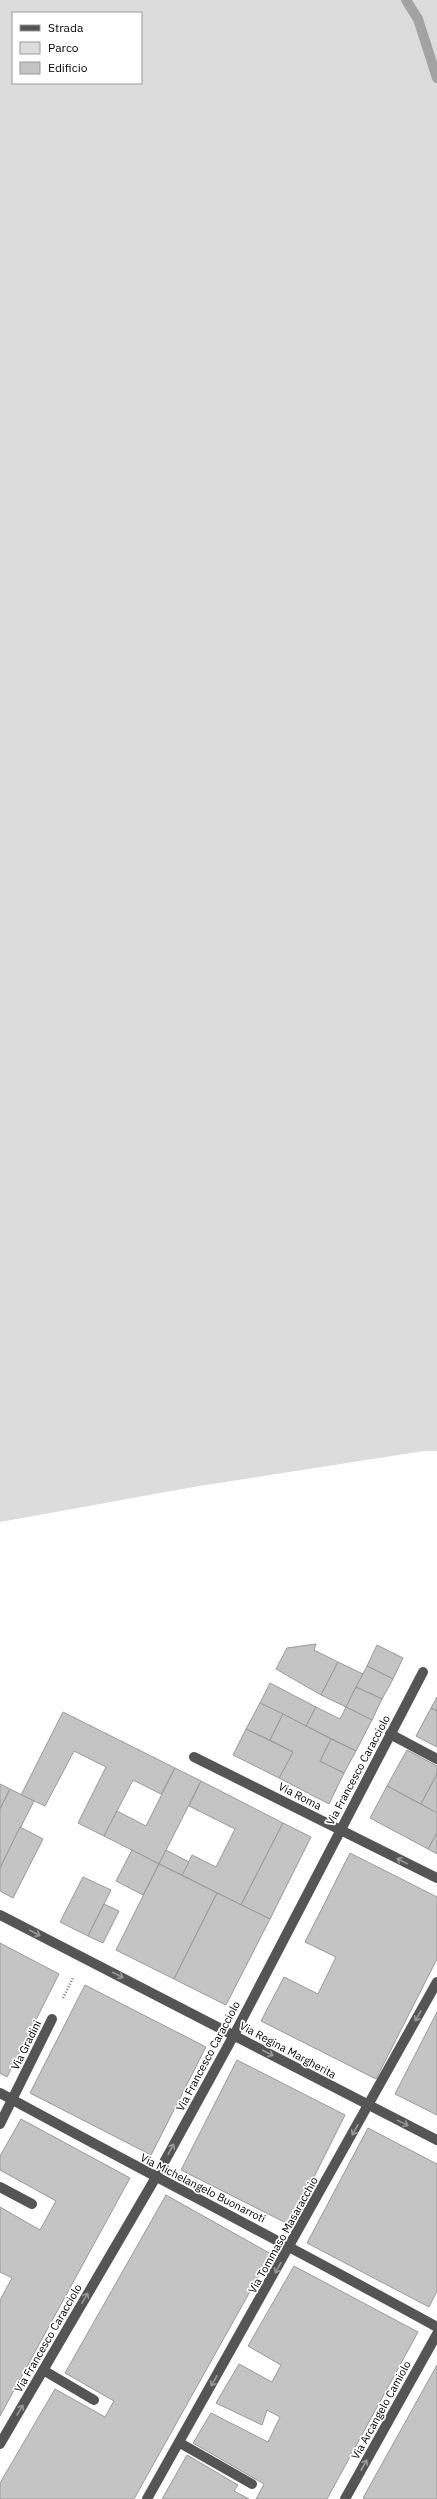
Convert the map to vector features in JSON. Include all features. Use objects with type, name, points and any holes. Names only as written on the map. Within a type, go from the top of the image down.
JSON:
[{"type":"street","name":"Via Francesco Caracciolo","points":[[0,2444],[156,2177],[234,2035],[423,1672]]},
{"type":"street","points":[[390,1734],[437,1759]]},
{"type":"street","name":"Via Roma","points":[[194,1757],[437,1878]]},
{"type":"street","name":"Via Regina Margherita","points":[[0,1915],[234,2035],[368,2106],[437,2140]]},
{"type":"street","name":"Via Tommaso Masaracchio","points":[[147,2499],[180,2443],[437,1982]]},
{"type":"street","name":"Via Gradini","points":[[0,2124],[52,2019]]},
{"type":"street","name":"Via Michelangelo Buonarroti","points":[[0,2093],[156,2177],[290,2246],[437,2327]]},
{"type":"street","points":[[0,2187],[32,2204]]},
{"type":"street","name":"Via Arcangelo Camiolo","points":[[349,2498],[437,2334]]},
{"type":"street","points":[[43,2370],[94,2400]]},
{"type":"street","points":[[180,2443],[252,2484]]},
{"type":"path","points":[[52,2019],[83,1958]]},
{"type":"green space","points":[[0,0],[437,0],[437,1451],[424,1451],[199,1486],[0,1522]]},
{"type":"building","points":[[316,1644],[314,1650],[338,1662],[321,1695],[276,1669],[287,1648]]},
{"type":"building","points":[[377,1645],[403,1658],[393,1679],[367,1666]]},
{"type":"building","points":[[338,1662],[363,1674],[346,1707],[321,1695]]},
{"type":"building","points":[[367,1666],[393,1679],[382,1699],[356,1687]]},
{"type":"building","points":[[270,1683],[316,1707],[306,1726],[260,1703]]},
{"type":"building","points":[[356,1687],[382,1699],[372,1720],[346,1707]]},
{"type":"building","points":[[437,1697],[437,1711],[431,1708]]},
{"type":"building","points":[[260,1703],[283,1714],[270,1740],[246,1729]]},
{"type":"building","points":[[316,1707],[340,1719],[346,1707],[372,1720],[356,1751],[306,1726]]},
{"type":"building","points":[[431,1708],[437,1711],[437,1747],[416,1736]]},
{"type":"building","points":[[63,1712],[175,1768],[161,1794],[133,1780],[104,1836],[78,1823],[106,1767],[74,1751],[45,1806],[21,1795]]},
{"type":"building","points":[[283,1714],[331,1739],[320,1761],[344,1773],[329,1804],[279,1778],[293,1752],[270,1740]]},
{"type":"building","points":[[246,1729],[293,1752],[279,1778],[233,1755]]},
{"type":"building","points":[[331,1739],[356,1751],[344,1773],[320,1761]]},
{"type":"building","points":[[407,1750],[437,1766],[437,1774],[421,1804],[387,1786]]},
{"type":"building","points":[[175,1768],[201,1781],[159,1864],[104,1836],[117,1811],[146,1826]]},
{"type":"building","points":[[437,1774],[437,1813],[421,1804]]},
{"type":"building","points":[[201,1781],[283,1823],[241,1905],[182,1875],[192,1855],[216,1867],[235,1829],[189,1806]]},
{"type":"building","points":[[0,1784],[10,1789],[0,1809]]},
{"type":"building","points":[[387,1786],[437,1813],[437,1833],[428,1849],[370,1818]]},
{"type":"building","points":[[10,1789],[34,1801],[0,1868],[0,1809]]},
{"type":"building","points":[[283,1823],[311,1837],[270,1919],[241,1905]]},
{"type":"building","points":[[20,1827],[43,1839],[13,1898],[0,1891],[0,1868]]},
{"type":"building","points":[[437,1833],[437,1854],[428,1849]]},
{"type":"building","points":[[132,1850],[159,1864],[143,1895],[116,1881]]},
{"type":"building","points":[[166,1850],[189,1862],[182,1875],[159,1864]]},
{"type":"building","points":[[350,1853],[437,1897],[437,1959],[376,2079],[261,2021],[284,1977],[318,1994],[336,1957],[305,1942]]},
{"type":"building","points":[[159,1864],[217,1893],[174,1979],[116,1950]]},
{"type":"building","points":[[83,1877],[111,1890],[88,1936],[60,1922]]},
{"type":"building","points":[[217,1893],[270,1919],[226,2005],[174,1979]]},
{"type":"building","points":[[104,1904],[119,1911],[103,1943],[88,1936]]},
{"type":"building","points":[[0,1943],[59,1974],[7,2077],[0,2073]]},
{"type":"building","points":[[85,1985],[206,2047],[151,2155],[30,2093]]},
{"type":"building","points":[[437,2012],[437,2115],[395,2094]]},
{"type":"building","points":[[237,2060],[345,2115],[290,2225],[181,2170]]},
{"type":"building","points":[[21,2119],[130,2178],[0,2416],[0,2300],[12,2278],[0,2272],[0,2207],[40,2230],[56,2201],[0,2170],[0,2156]]},
{"type":"building","points":[[368,2128],[437,2164],[437,2291],[429,2307],[307,2243]]},
{"type":"building","points":[[166,2195],[271,2254],[134,2499],[0,2499],[0,2483],[55,2389],[105,2417],[114,2401],[65,2373]]},
{"type":"building","points":[[294,2266],[418,2332],[327,2499],[256,2499],[264,2484],[193,2443],[211,2413],[268,2442],[280,2417],[267,2410],[262,2425],[216,2403],[239,2364],[272,2382],[281,2365],[248,2346]]},
{"type":"building","points":[[437,2365],[437,2499],[363,2498]]},
{"type":"building","points":[[187,2455],[238,2485],[234,2491],[249,2499],[162,2499]]},
{"type":"waterway","points":[[406,0],[418,19],[437,78]]}]
